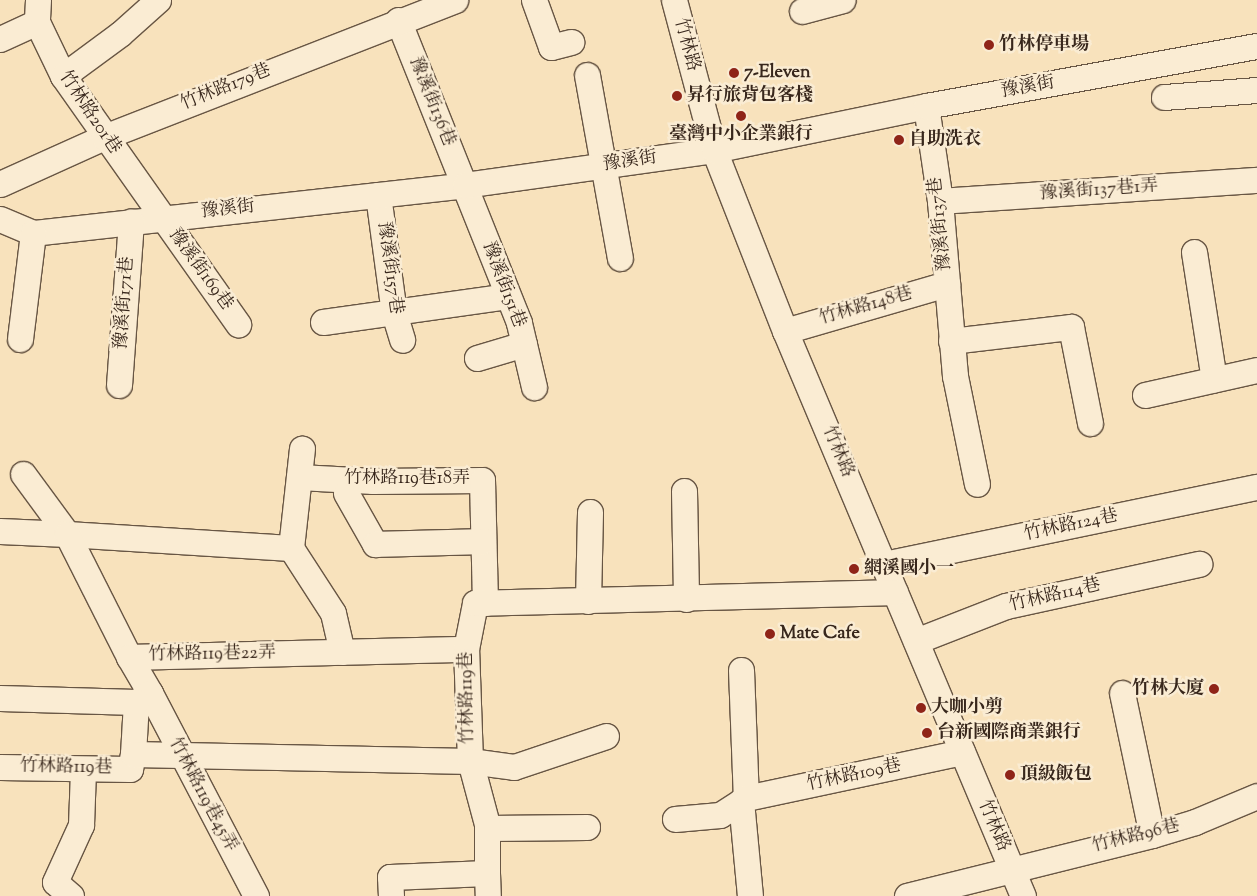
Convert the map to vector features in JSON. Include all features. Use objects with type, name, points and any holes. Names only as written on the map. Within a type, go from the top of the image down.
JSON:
[{"type":"street","points":[[63,76],[120,34],[158,0]]},
{"type":"street","name":"竹林路179巷","points":[[0,184],[104,137],[398,20],[454,0]]},
{"type":"street","points":[[534,0],[551,46],[571,42]]},
{"type":"street","name":"竹林路","points":[[674,0],[714,150],[785,331],[1024,896]]},
{"type":"street","points":[[802,12],[843,0]]},
{"type":"street","points":[[0,39],[38,11]]},
{"type":"street","name":"竹林路201巷","points":[[38,11],[63,76],[161,217]]},
{"type":"street","name":"豫溪街136巷","points":[[398,20],[465,185]]},
{"type":"street","name":"豫溪街","points":[[0,219],[34,233],[161,217],[378,196],[465,185],[714,150],[926,106],[1257,46]]},
{"type":"street","points":[[588,76],[620,258]]},
{"type":"street","points":[[1164,97],[1257,90]]},
{"type":"street","name":"豫溪街137巷","points":[[926,106],[940,201],[951,341],[977,484]]},
{"type":"street","name":"豫溪街137巷1弄","points":[[940,201],[1257,180]]},
{"type":"street","name":"豫溪街151巷","points":[[465,185],[524,344],[534,387]]},
{"type":"street","name":"豫溪街157巷","points":[[378,196],[394,313],[402,340]]},
{"type":"street","name":"豫溪街169巷","points":[[161,217],[238,324]]},
{"type":"street","name":"豫溪街171巷","points":[[119,385],[131,221]]},
{"type":"street","points":[[20,339],[34,233]]},
{"type":"street","points":[[1194,252],[1214,379]]},
{"type":"street","name":"竹林路148巷","points":[[785,331],[947,284]]},
{"type":"street","points":[[323,322],[507,296]]},
{"type":"street","points":[[951,341],[1071,327],[1090,423]]},
{"type":"street","points":[[477,358],[524,344]]},
{"type":"street","points":[[1144,395],[1257,370]]},
{"type":"street","points":[[302,449],[291,548],[333,613],[342,652]]},
{"type":"street","name":"竹林路119巷22弄","points":[[23,474],[67,534],[129,657],[466,649]]},
{"type":"street","name":"竹林路119巷18弄","points":[[298,477],[373,481],[482,480],[485,603]]},
{"type":"street","name":"竹林路124巷","points":[[884,564],[1257,487]]},
{"type":"street","points":[[684,491],[686,599]]},
{"type":"street","points":[[346,493],[374,544],[483,541]]},
{"type":"street","points":[[588,601],[590,512]]},
{"type":"street","points":[[0,531],[291,548]]},
{"type":"street","name":"竹林路114巷","points":[[916,642],[1006,606],[1199,564]]},
{"type":"street","points":[[485,603],[895,592]]},
{"type":"street","name":"竹林路119巷","points":[[0,767],[83,770],[130,769],[133,754],[470,762],[466,649],[475,603],[485,603]]},
{"type":"street","name":"竹林路119巷45弄","points":[[129,657],[143,698],[180,756],[256,896]]},
{"type":"street","points":[[741,670],[744,800],[750,896]]},
{"type":"street","points":[[1122,693],[1152,835]]},
{"type":"street","points":[[0,698],[143,698],[133,754]]},
{"type":"street","points":[[587,827],[488,828],[470,762],[514,767],[606,736]]},
{"type":"street","name":"竹林路109巷","points":[[675,819],[720,815],[744,800],[962,752]]},
{"type":"street","points":[[57,891],[81,825],[83,770]]},
{"type":"street","name":"竹林路96巷","points":[[907,896],[1152,835],[1195,822],[1257,796]]},
{"type":"street","points":[[391,896],[390,877],[487,884],[487,823]]},
{"type":"place","name":"竹林停車場","points":[[989,45]]},
{"type":"place","name":"7-Eleven","points":[[734,73]]},
{"type":"place","name":"昇行旅背包客棧","points":[[677,96]]},
{"type":"place","name":"臺灣中小企業銀行","points":[[741,116]]},
{"type":"place","name":"自助洗衣","points":[[899,140]]},
{"type":"place","name":"網溪國小一","points":[[854,569]]},
{"type":"place","name":"Mate Cafe","points":[[770,634]]},
{"type":"place","name":"竹林大廈","points":[[1214,689]]},
{"type":"place","name":"大咖小剪","points":[[921,708]]},
{"type":"place","name":"台新國際商業銀行","points":[[927,733]]},
{"type":"place","name":"頂級飯包","points":[[1010,775]]}]
